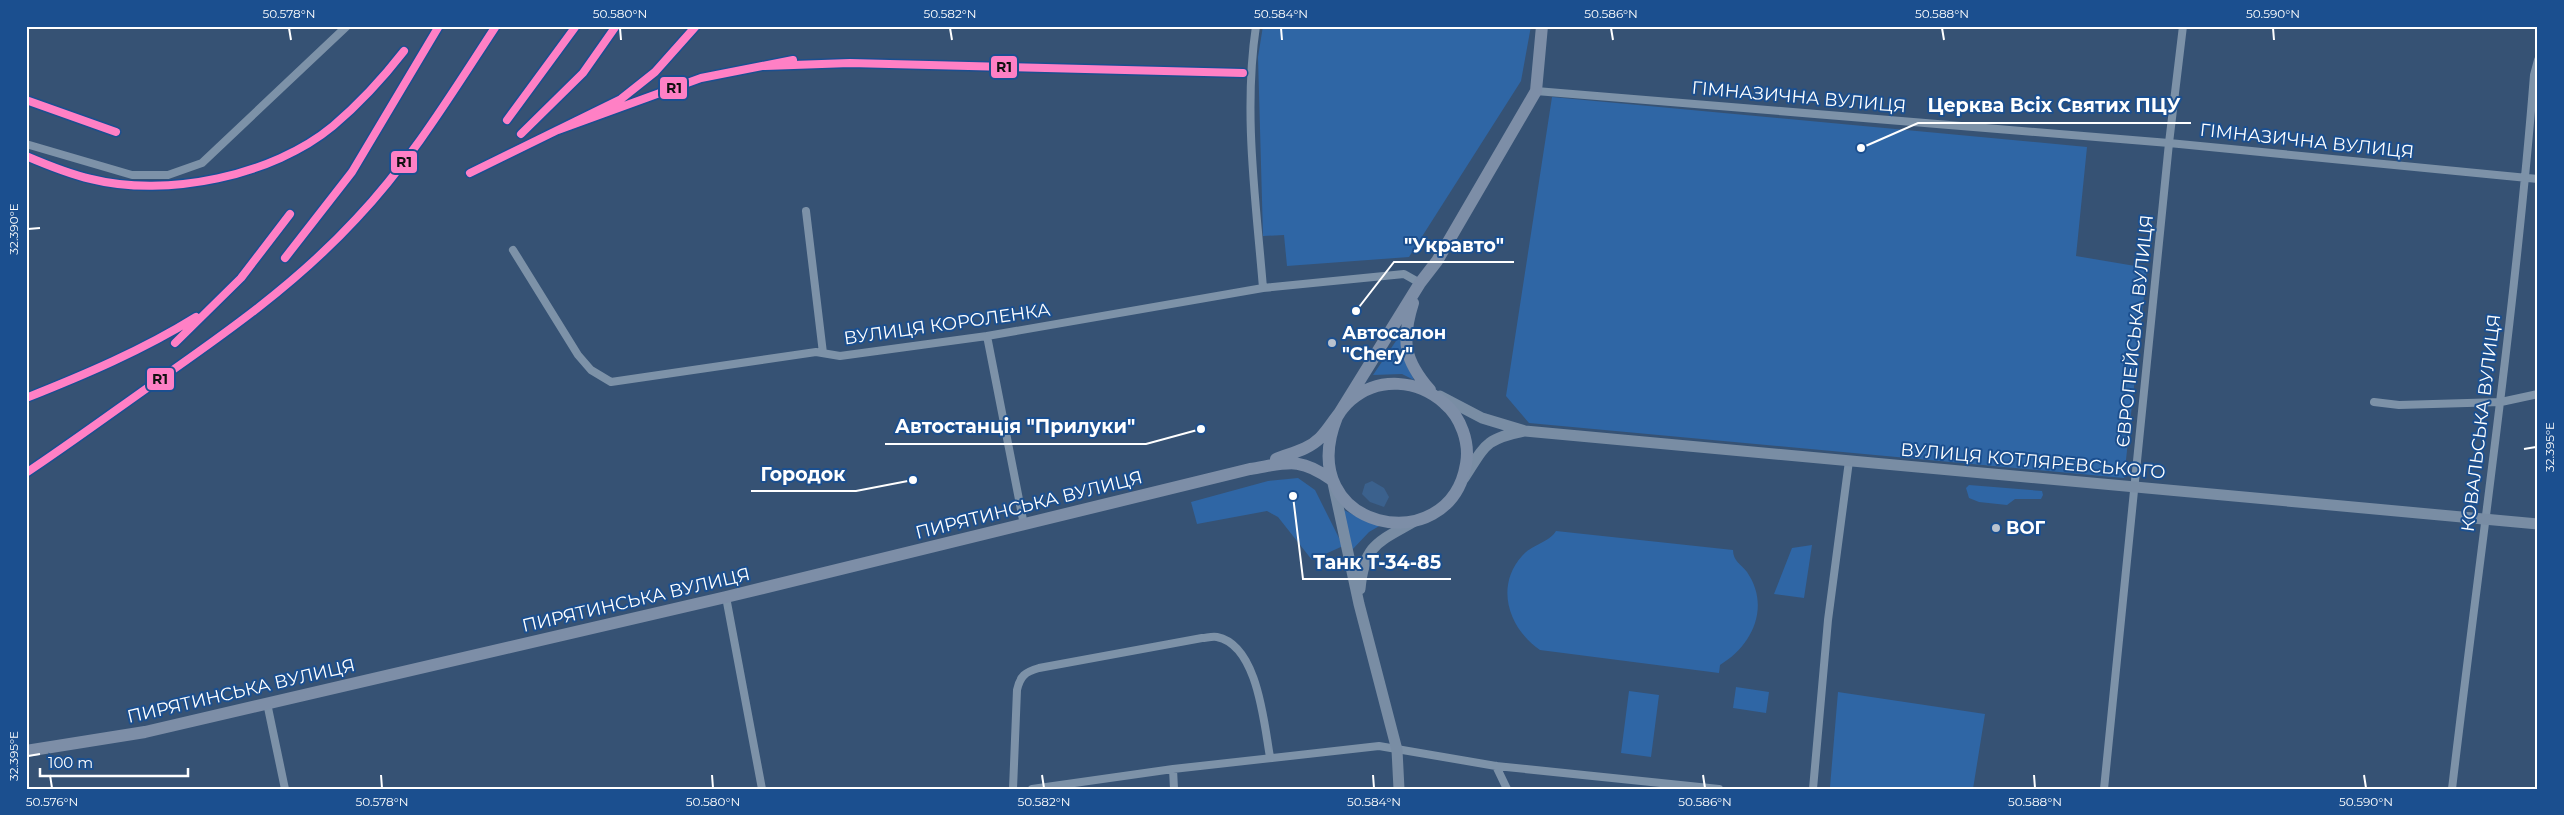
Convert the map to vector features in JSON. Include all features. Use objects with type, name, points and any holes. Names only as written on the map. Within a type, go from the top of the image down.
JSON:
[{"type":"main road","points":[[1399,789],[1397,750],[1359,604],[1327,459],[1328,437],[1336,417],[1420,284],[1437,261],[1536,91],[1542,26]]},
{"type":"main road","points":[[1420,284],[1408,322],[1406,342],[1415,373],[1449,406],[1460,424],[1466,443],[1466,464],[1460,484]]},
{"type":"main road","points":[[1250,469],[1309,447],[1320,438],[1351,400],[1370,388],[1398,384],[1413,385],[1434,393],[1482,418],[1526,431]]},
{"type":"main road","points":[[1359,604],[1362,568],[1368,552],[1385,538],[1433,514],[1449,501],[1486,443],[1500,436],[1526,431]]},
{"type":"main road","name":"ВУЛИЦЯ КОТЛЯРЕВСЬКОГО","points":[[1526,431],[2134,489],[2538,524]]},
{"type":"main road","points":[[1250,469],[1290,462],[1315,467],[1332,480],[1342,497],[1356,511],[1374,520],[1394,524],[1414,522]]},
{"type":"main road","name":"ПИРЯТИНСЬКА ВУЛИЦЯ","points":[[26,751],[145,732],[726,597],[1250,469]]},
{"type":"street","points":[[26,144],[132,175],[168,175],[202,163],[347,26]]},
{"type":"street","points":[[1256,26],[1251,58],[1252,166],[1263,288]]},
{"type":"street","name":"ЄВРОПЕЙСЬКА ВУЛИЦЯ","points":[[2104,789],[2169,143],[2183,26]]},
{"type":"street","name":"КОВАЛЬСЬКА ВУЛИЦЯ","points":[[2452,789],[2484,519],[2501,402],[2534,75],[2538,60]]},
{"type":"street","name":"ГІМНАЗИЧНА ВУЛИЦЯ","points":[[1536,91],[2169,143],[2538,179]]},
{"type":"street","points":[[806,211],[823,353]]},
{"type":"street","name":"ВУЛИЦЯ КОРОЛЕНКА","points":[[513,250],[578,355],[595,373],[611,382],[816,352],[840,356],[987,336],[1263,288],[1404,274],[1420,284]]},
{"type":"street","points":[[987,336],[1024,525]]},
{"type":"street","points":[[2374,402],[2399,405],[2501,402],[2538,394]]},
{"type":"street","points":[[1813,789],[1828,620],[1849,461]]},
{"type":"street","points":[[726,597],[762,789]]},
{"type":"street","points":[[1013,789],[1017,690],[1025,672],[1202,638],[1216,637],[1228,642],[1245,658],[1254,676],[1270,757]]},
{"type":"street","points":[[267,703],[285,789]]},
{"type":"street","points":[[1032,789],[1173,769],[1379,746],[1496,766],[1719,789]]},
{"type":"street","points":[[1496,766],[1507,789]]},
{"type":"street","points":[[1173,769],[1174,789]]},
{"type":"shaded area","points":[[1263,26],[1531,26],[1521,81],[1409,257],[1287,266],[1284,235],[1263,236],[1258,57]]},
{"type":"shaded area","points":[[1552,97],[2087,147],[2076,256],[2147,268],[2124,478],[1529,423],[1506,396]]},
{"type":"shaded area","points":[[1400,335],[1404,359],[1414,380],[1402,374],[1373,375]]},
{"type":"shaded area","points":[[1298,478],[1315,490],[1343,546],[1312,560],[1278,517],[1267,511],[1197,524],[1191,502],[1268,481]]},
{"type":"shaded area","points":[[1372,481],[1384,488],[1389,497],[1384,507],[1370,502],[1362,494],[1365,484]]},
{"type":"shaded area","points":[[1969,485],[2042,491],[2043,495],[2041,499],[2015,499],[2007,505],[1979,502],[1969,498],[1966,488]]},
{"type":"shaded area","points":[[1342,509],[1368,522],[1381,525],[1369,532],[1351,551]]},
{"type":"shaded area","points":[[1556,531],[1733,550],[1736,560],[1747,572],[1754,585],[1757,599],[1757,612],[1749,636],[1731,657],[1720,665],[1719,673],[1540,650],[1529,641],[1513,618],[1507,593],[1509,580],[1522,556]]},
{"type":"shaded area","points":[[1812,545],[1804,598],[1774,594],[1792,548]]},
{"type":"shaded area","points":[[1736,687],[1769,692],[1766,713],[1733,708]]},
{"type":"shaded area","points":[[1629,691],[1659,695],[1651,757],[1621,753]]},
{"type":"shaded area","points":[[1838,692],[1985,714],[1973,789],[1830,787]]},
{"type":"transit line","name":"R1","points":[[285,258],[352,172],[439,26]]},
{"type":"transit line","name":"R1","points":[[26,473],[258,308],[333,243],[395,174],[447,101],[496,26]]},
{"type":"transit line","name":"R1","points":[[507,120],[576,26]]},
{"type":"transit line","name":"R1","points":[[521,134],[583,73],[616,26]]},
{"type":"transit line","name":"R1","points":[[470,173],[621,99],[655,72],[696,26]]},
{"type":"transit line","name":"R1","points":[[26,156],[75,175],[120,184],[152,186],[185,184],[250,170],[280,158],[308,143],[333,126],[388,71],[404,51]]},
{"type":"transit line","name":"R1","points":[[558,130],[701,78],[793,60]]},
{"type":"transit line","name":"R1","points":[[765,66],[850,63],[1243,73]]},
{"type":"transit line","name":"R1","points":[[26,100],[116,132]]},
{"type":"transit line","name":"R1","points":[[175,343],[241,278],[290,214]]},
{"type":"transit line","name":"R1","points":[[26,398],[113,361],[196,317]]},
{"type":"place","name":"Церква Всіх Святих ПЦУ","points":[[1861,148]]},
{"type":"place","name":"\"Укравто\"","points":[[1356,311]]},
{"type":"place","name":"Автосалон \"Chery\"","points":[[1332,343]]},
{"type":"place","name":"Автостанція \"Прилуки\"","points":[[1201,429]]},
{"type":"place","name":"Городок","points":[[913,480]]},
{"type":"place","name":"Танк Т-34-85","points":[[1293,496]]},
{"type":"place","name":"ВОГ","points":[[1996,528]]}]
